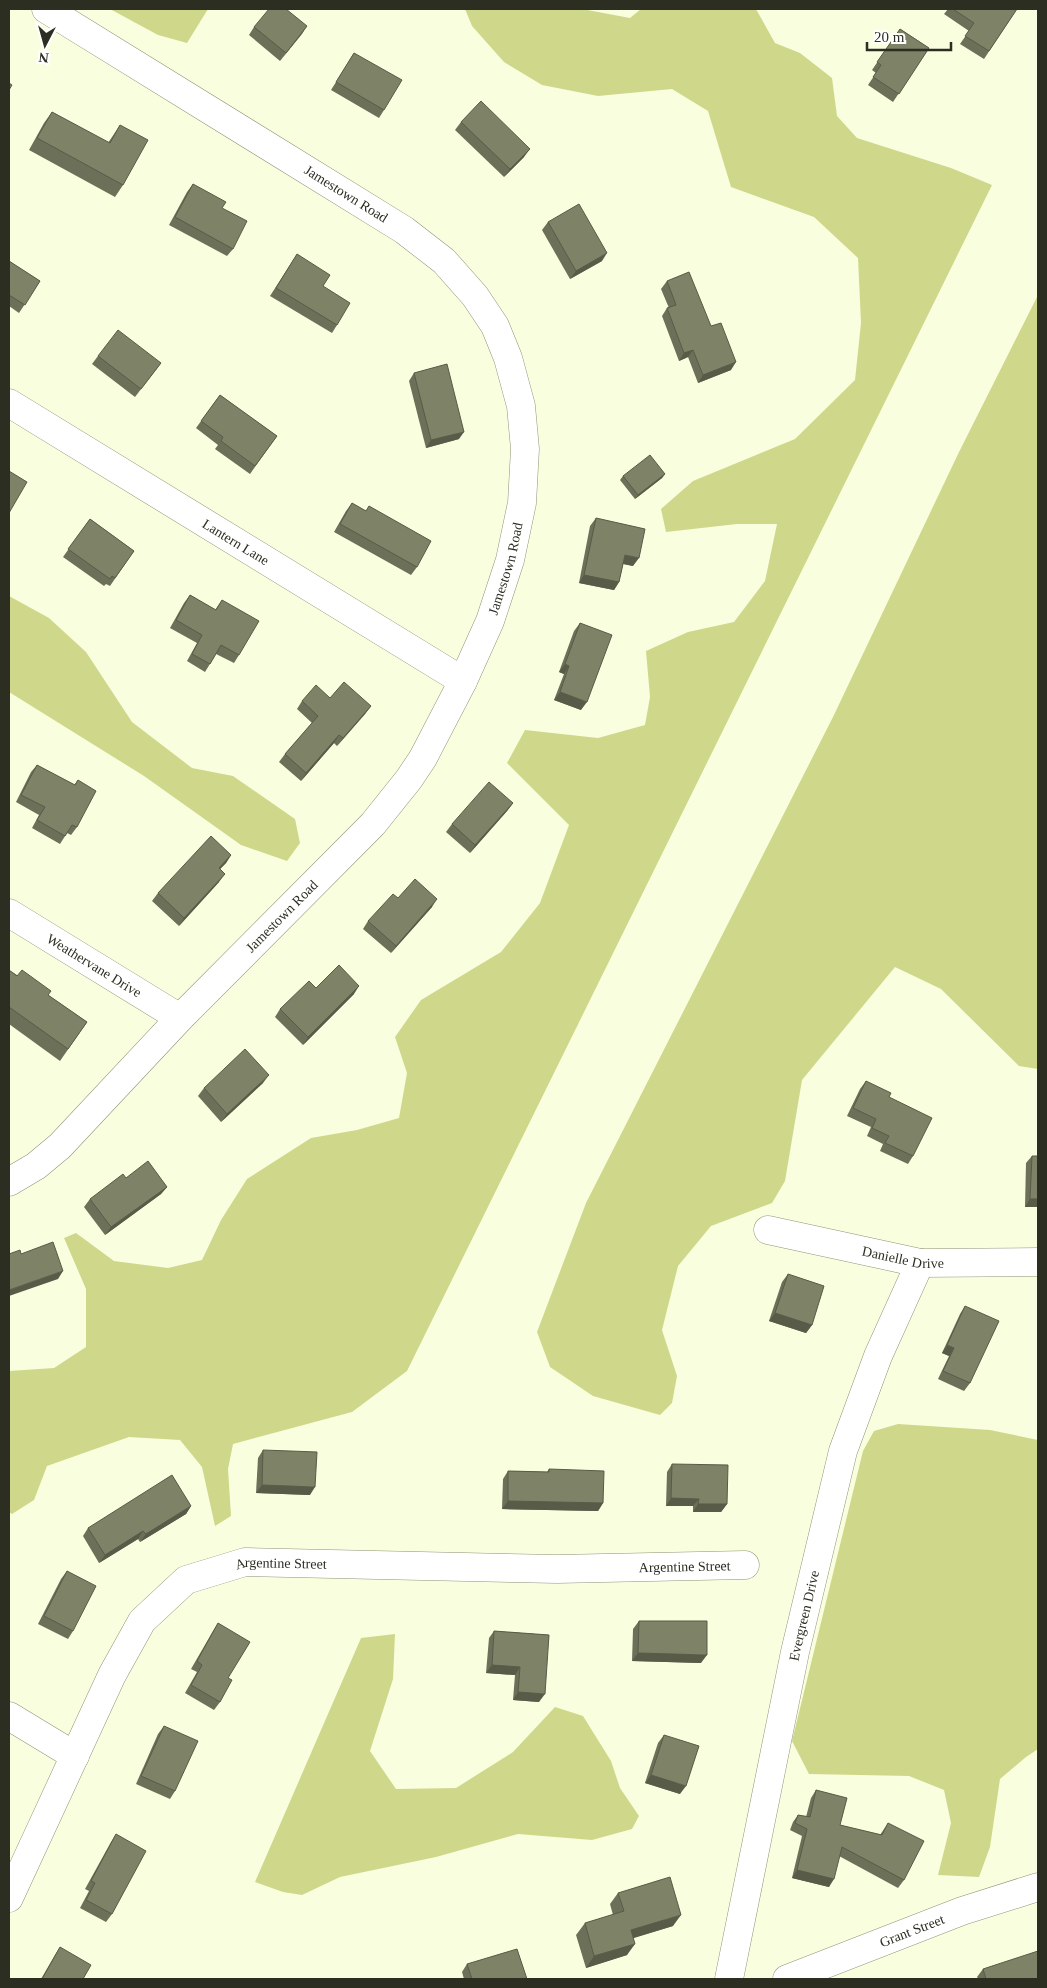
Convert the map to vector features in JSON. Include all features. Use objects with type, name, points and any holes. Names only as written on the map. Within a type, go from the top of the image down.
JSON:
[{"type":"street","name":"Jamestown Road","points":[[9,1182],[36,1166],[60,1146],[180,1018],[373,824],[409,779],[423,758],[463,681],[496,604],[510,560],[522,503],[525,449],[521,406],[508,358],[495,326],[475,296],[444,261],[404,230],[46,9]]},
{"type":"street","name":"Lantern Lane","points":[[9,403],[463,681]]},
{"type":"street","name":"Weathervane Drive","points":[[9,913],[180,1018]]},
{"type":"street","name":"Danielle Drive","points":[[768,1230],[920,1264],[1038,1262]]},
{"type":"street","name":"Evergreen Drive","points":[[729,1979],[795,1652],[843,1451],[878,1356],[920,1264]]},
{"type":"street","name":"Argentine Street","points":[[9,1898],[112,1675],[142,1621],[186,1580],[245,1562],[557,1569],[745,1565]]},
{"type":"street","points":[[9,1716],[75,1756]]},
{"type":"street","name":"Grant Street","points":[[791,1979],[962,1911],[1038,1887]]},
{"type":"green space","points":[[110,9],[208,9],[187,43],[158,35]]},
{"type":"green space","points":[[465,9],[582,9],[630,18],[641,9],[756,9],[775,43],[800,53],[832,78],[837,116],[857,138],[951,168],[992,185],[407,1371],[352,1412],[233,1444],[228,1469],[231,1516],[215,1526],[202,1467],[180,1440],[129,1437],[47,1466],[34,1500],[12,1514],[9,1512],[9,1371],[54,1368],[86,1347],[86,1289],[64,1238],[76,1233],[114,1261],[168,1268],[202,1260],[221,1220],[247,1179],[311,1138],[357,1130],[399,1118],[407,1073],[395,1037],[421,1000],[501,952],[540,903],[569,825],[507,763],[525,730],[598,738],[645,725],[650,697],[646,651],[688,632],[734,622],[765,581],[777,524],[737,524],[666,532],[661,509],[693,481],[795,439],[855,380],[861,323],[858,258],[814,217],[731,187],[708,111],[672,89],[598,96],[542,85],[504,62],[472,26]]},
{"type":"green space","points":[[1038,295],[1038,1069],[1019,1066],[941,989],[895,967],[802,1080],[785,1181],[772,1203],[711,1226],[678,1266],[662,1330],[677,1376],[672,1403],[660,1415],[593,1396],[550,1367],[537,1332],[586,1203],[833,717],[959,452]]},
{"type":"green space","points":[[9,596],[49,618],[86,652],[132,722],[192,768],[233,776],[295,819],[300,843],[287,861],[241,845],[144,776],[9,692]]},
{"type":"green space","points":[[898,1424],[990,1430],[1038,1440],[1038,1749],[1000,1779],[990,1847],[979,1877],[938,1875],[951,1823],[944,1790],[909,1776],[809,1774],[792,1741],[863,1451],[874,1431]]},
{"type":"green space","points":[[395,1634],[393,1679],[370,1751],[396,1789],[456,1788],[513,1752],[555,1707],[583,1716],[611,1761],[620,1788],[639,1816],[632,1829],[592,1840],[518,1834],[436,1857],[340,1877],[302,1895],[283,1892],[255,1882],[361,1638]]},
{"type":"building","points":[[269,9],[286,9],[307,26],[286,53],[254,27]]},
{"type":"building","points":[[953,9],[1017,9],[989,51],[965,36],[974,23]]},
{"type":"building","points":[[900,29],[929,48],[899,94],[873,77],[881,65],[877,62]]},
{"type":"building","points":[[354,53],[402,80],[384,110],[336,82]]},
{"type":"building","points":[[481,101],[530,149],[510,169],[461,122]]},
{"type":"building","points":[[52,112],[110,143],[120,125],[148,140],[123,185],[37,138]]},
{"type":"building","points":[[193,184],[226,202],[222,208],[247,221],[233,249],[175,217]]},
{"type":"building","points":[[579,204],[607,253],[576,271],[548,222]]},
{"type":"building","points":[[297,254],[330,275],[323,286],[350,303],[337,325],[276,288]]},
{"type":"building","points":[[9,261],[40,281],[25,305],[9,295]]},
{"type":"building","points":[[689,272],[711,326],[721,323],[736,362],[703,375],[693,350],[684,353],[667,308],[676,305],[667,281]]},
{"type":"building","points":[[118,330],[161,363],[141,389],[98,356]]},
{"type":"building","points":[[447,364],[464,432],[431,440],[414,373]]},
{"type":"building","points":[[220,395],[277,436],[255,466],[221,441],[223,437],[201,421]]},
{"type":"building","points":[[650,455],[665,474],[638,495],[623,476]]},
{"type":"building","points":[[9,471],[27,482],[9,513]]},
{"type":"building","points":[[352,503],[366,511],[369,506],[431,541],[417,567],[340,524]]},
{"type":"building","points":[[596,518],[645,529],[639,558],[625,555],[619,582],[584,575]]},
{"type":"building","points":[[90,519],[134,551],[115,578],[112,576],[110,579],[68,549]]},
{"type":"building","points":[[190,595],[216,610],[222,600],[259,621],[239,655],[221,645],[210,664],[192,654],[202,635],[176,620]]},
{"type":"building","points":[[580,623],[612,635],[587,702],[560,692],[569,666],[565,664]]},
{"type":"building","points":[[344,682],[371,706],[343,738],[339,735],[306,773],[285,754],[318,716],[302,701],[316,685],[330,698]]},
{"type":"building","points":[[37,765],[75,785],[78,780],[96,791],[77,827],[72,825],[65,836],[37,820],[45,807],[21,795]]},
{"type":"building","points":[[489,782],[513,803],[475,845],[452,824]]},
{"type":"building","points":[[211,836],[231,855],[219,868],[225,874],[184,918],[158,893]]},
{"type":"building","points":[[415,879],[437,899],[396,946],[368,921],[393,894],[398,898]]},
{"type":"building","points":[[339,965],[359,986],[308,1037],[280,1009],[309,981],[316,988]]},
{"type":"building","points":[[9,970],[17,976],[22,970],[51,991],[48,995],[87,1022],[68,1049],[9,1007]]},
{"type":"building","points":[[245,1049],[269,1075],[227,1114],[204,1088]]},
{"type":"building","points":[[866,1081],[891,1093],[889,1097],[932,1118],[913,1156],[885,1143],[889,1136],[872,1128],[876,1119],[853,1108]]},
{"type":"building","points":[[1032,1156],[1038,1156],[1038,1199],[1030,1199]]},
{"type":"building","points":[[148,1161],[167,1187],[111,1227],[90,1199],[123,1174],[126,1178]]},
{"type":"building","points":[[53,1242],[63,1271],[9,1290],[9,1254],[20,1250],[21,1254]]},
{"type":"building","points":[[788,1274],[824,1286],[812,1325],[775,1313]]},
{"type":"building","points":[[965,1306],[999,1321],[970,1383],[943,1371],[954,1348],[947,1345]]},
{"type":"building","points":[[263,1450],[317,1452],[315,1487],[262,1485]]},
{"type":"building","points":[[672,1464],[728,1465],[727,1504],[698,1504],[699,1499],[671,1498]]},
{"type":"building","points":[[549,1469],[604,1471],[603,1503],[508,1501],[508,1471],[549,1472]]},
{"type":"building","points":[[172,1475],[191,1506],[146,1534],[143,1531],[105,1555],[88,1528]]},
{"type":"building","points":[[67,1571],[96,1586],[73,1631],[44,1616]]},
{"type":"building","points":[[639,1621],[707,1621],[707,1655],[638,1653]]},
{"type":"building","points":[[218,1623],[250,1642],[228,1678],[232,1680],[220,1702],[191,1685],[202,1665],[197,1661]]},
{"type":"building","points":[[494,1631],[549,1635],[545,1694],[518,1692],[520,1667],[492,1665]]},
{"type":"building","points":[[164,1726],[198,1741],[175,1791],[141,1776]]},
{"type":"building","points":[[664,1735],[699,1746],[686,1786],[651,1775]]},
{"type":"building","points":[[816,1790],[847,1798],[840,1825],[882,1835],[888,1823],[924,1841],[904,1880],[842,1847],[834,1879],[797,1870],[807,1829],[795,1823],[798,1815],[810,1817]]},
{"type":"building","points":[[116,1834],[146,1851],[112,1914],[86,1900],[95,1883],[91,1881]]},
{"type":"building","points":[[670,1877],[681,1915],[631,1930],[635,1944],[594,1956],[585,1923],[624,1911],[618,1893]]},
{"type":"building","points":[[60,1947],[91,1965],[83,1979],[42,1979]]},
{"type":"building","points":[[517,1949],[527,1979],[472,1979],[467,1964]]},
{"type":"building","points":[[1038,1951],[1038,1979],[986,1979],[983,1969]]}]
